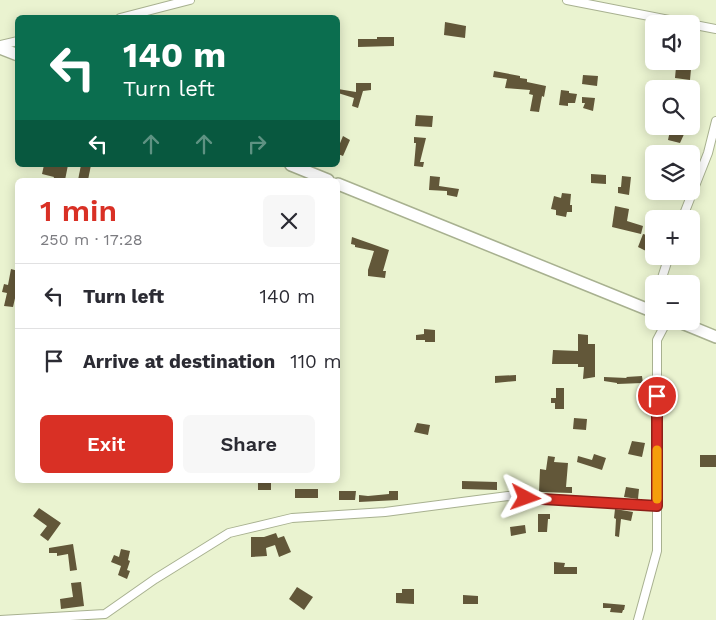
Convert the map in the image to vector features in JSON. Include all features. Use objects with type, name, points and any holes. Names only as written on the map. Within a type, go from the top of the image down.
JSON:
[{"type":"street","points":[[132,15],[190,0]]},
{"type":"street","points":[[567,0],[716,29]]},
{"type":"street","points":[[621,9],[623,0]]},
{"type":"street","points":[[0,46],[15,42]]},
{"type":"street","points":[[0,46],[15,54]]},
{"type":"street","points":[[685,210],[708,152],[716,121]]},
{"type":"street","points":[[296,167],[323,178]]},
{"type":"street","points":[[340,185],[645,308]]},
{"type":"street","points":[[638,620],[657,551],[657,340],[662,330]]},
{"type":"street","points":[[699,330],[716,337]]},
{"type":"street","points":[[0,620],[105,614],[155,578],[229,533],[292,518],[385,512],[508,496],[657,506]]},
{"type":"building","points":[[445,22],[466,26],[465,38],[444,35]]},
{"type":"building","points":[[377,37],[394,37],[394,46],[358,47],[358,39],[377,39]]},
{"type":"building","points":[[676,70],[691,70],[690,80],[675,78]]},
{"type":"building","points":[[494,71],[520,76],[520,78],[527,79],[527,82],[546,86],[539,112],[530,111],[533,95],[529,94],[530,90],[505,88],[507,79],[493,77]]},
{"type":"building","points":[[583,75],[598,76],[597,86],[582,84]]},
{"type":"building","points":[[356,83],[371,83],[371,90],[363,91],[358,108],[352,106],[354,98],[340,94],[340,89],[356,92]]},
{"type":"building","points":[[561,90],[577,94],[575,103],[568,103],[568,106],[559,105]]},
{"type":"building","points":[[582,97],[595,98],[593,111],[583,108],[585,103],[582,103]]},
{"type":"building","points":[[416,115],[433,116],[432,127],[415,126]]},
{"type":"building","points":[[669,135],[684,135],[680,143],[668,140]]},
{"type":"building","points":[[343,136],[350,140],[343,156],[340,155],[340,143]]},
{"type":"building","points":[[414,137],[426,138],[420,162],[424,162],[423,167],[414,166],[416,143],[414,143]]},
{"type":"building","points":[[44,167],[68,167],[65,178],[54,178],[42,174]]},
{"type":"building","points":[[81,167],[91,167],[88,178],[78,178]]},
{"type":"building","points":[[591,174],[606,175],[606,184],[591,183]]},
{"type":"building","points":[[430,176],[440,177],[439,186],[459,189],[457,197],[447,195],[447,191],[429,190]]},
{"type":"building","points":[[622,176],[631,177],[629,195],[618,193],[618,187],[621,187]]},
{"type":"building","points":[[562,193],[571,194],[570,205],[572,205],[572,212],[567,212],[566,217],[556,215],[556,210],[551,209],[554,196],[561,198]]},
{"type":"building","points":[[615,206],[629,209],[627,221],[643,226],[641,234],[612,227]]},
{"type":"building","points":[[643,234],[645,235],[645,250],[638,247]]},
{"type":"building","points":[[352,237],[389,250],[383,271],[386,271],[385,278],[368,276],[374,251],[355,247],[355,245],[351,244]]},
{"type":"building","points":[[11,269],[15,270],[15,298],[13,307],[4,306],[7,293],[2,292],[4,284],[8,285]]},
{"type":"building","points":[[424,329],[435,330],[435,342],[416,340],[416,335],[424,334]]},
{"type":"building","points":[[578,334],[588,335],[588,344],[595,344],[595,377],[583,379],[584,367],[578,367],[578,364],[552,364],[553,350],[578,351]]},
{"type":"building","points":[[516,375],[516,381],[495,383],[495,376]]},
{"type":"building","points":[[642,376],[643,383],[617,384],[604,381],[604,377],[627,378]]},
{"type":"building","points":[[556,388],[564,388],[564,409],[555,409],[555,403],[551,403],[551,398],[556,398]]},
{"type":"building","points":[[574,418],[587,419],[586,430],[573,429]]},
{"type":"building","points":[[417,423],[430,425],[428,435],[414,432]]},
{"type":"building","points":[[632,441],[645,443],[642,457],[628,454]]},
{"type":"building","points":[[594,454],[606,458],[602,470],[577,462],[578,456],[592,460]]},
{"type":"building","points":[[700,455],[716,455],[716,467],[700,467]]},
{"type":"building","points":[[548,456],[555,457],[554,462],[568,463],[566,487],[572,487],[572,493],[539,492],[540,469],[546,470]]},
{"type":"building","points":[[462,481],[497,482],[497,490],[462,489]]},
{"type":"building","points":[[258,483],[271,483],[271,490],[258,490]]},
{"type":"building","points":[[626,487],[639,489],[638,499],[624,497]]},
{"type":"building","points":[[295,489],[318,489],[318,498],[295,498]]},
{"type":"building","points":[[339,491],[356,491],[355,500],[339,500]]},
{"type":"building","points":[[389,491],[398,491],[398,500],[359,502],[359,495],[389,494]]},
{"type":"building","points":[[39,508],[61,523],[48,541],[40,535],[47,526],[33,516]]},
{"type":"building","points":[[615,509],[633,512],[631,521],[621,519],[619,537],[615,536]]},
{"type":"building","points":[[538,514],[550,514],[547,532],[538,532]]},
{"type":"building","points":[[525,525],[526,533],[511,536],[510,527]]},
{"type":"building","points":[[276,533],[278,538],[284,536],[291,552],[279,557],[275,545],[266,548],[267,556],[251,557],[251,537],[264,537]]},
{"type":"building","points":[[73,544],[77,570],[70,571],[68,554],[57,556],[57,553],[49,553],[49,548]]},
{"type":"building","points":[[121,549],[130,551],[128,560],[130,561],[127,570],[130,571],[127,579],[118,575],[121,566],[111,562],[114,555],[119,557]]},
{"type":"building","points":[[554,562],[565,563],[564,567],[577,567],[577,574],[554,574]]},
{"type":"building","points":[[81,582],[84,606],[61,609],[60,599],[73,597],[71,583]]},
{"type":"building","points":[[297,587],[313,597],[304,610],[289,599]]},
{"type":"building","points":[[402,589],[414,589],[414,604],[396,603],[396,593],[402,593]]},
{"type":"building","points":[[463,595],[478,596],[478,604],[463,604]]},
{"type":"building","points":[[603,603],[625,605],[624,610],[622,613],[610,612],[611,608],[603,608]]},
{"type":"slow traffic","points":[[657,450],[657,499]]},
{"type":"route","points":[[526,498],[657,506],[657,396]]}]
